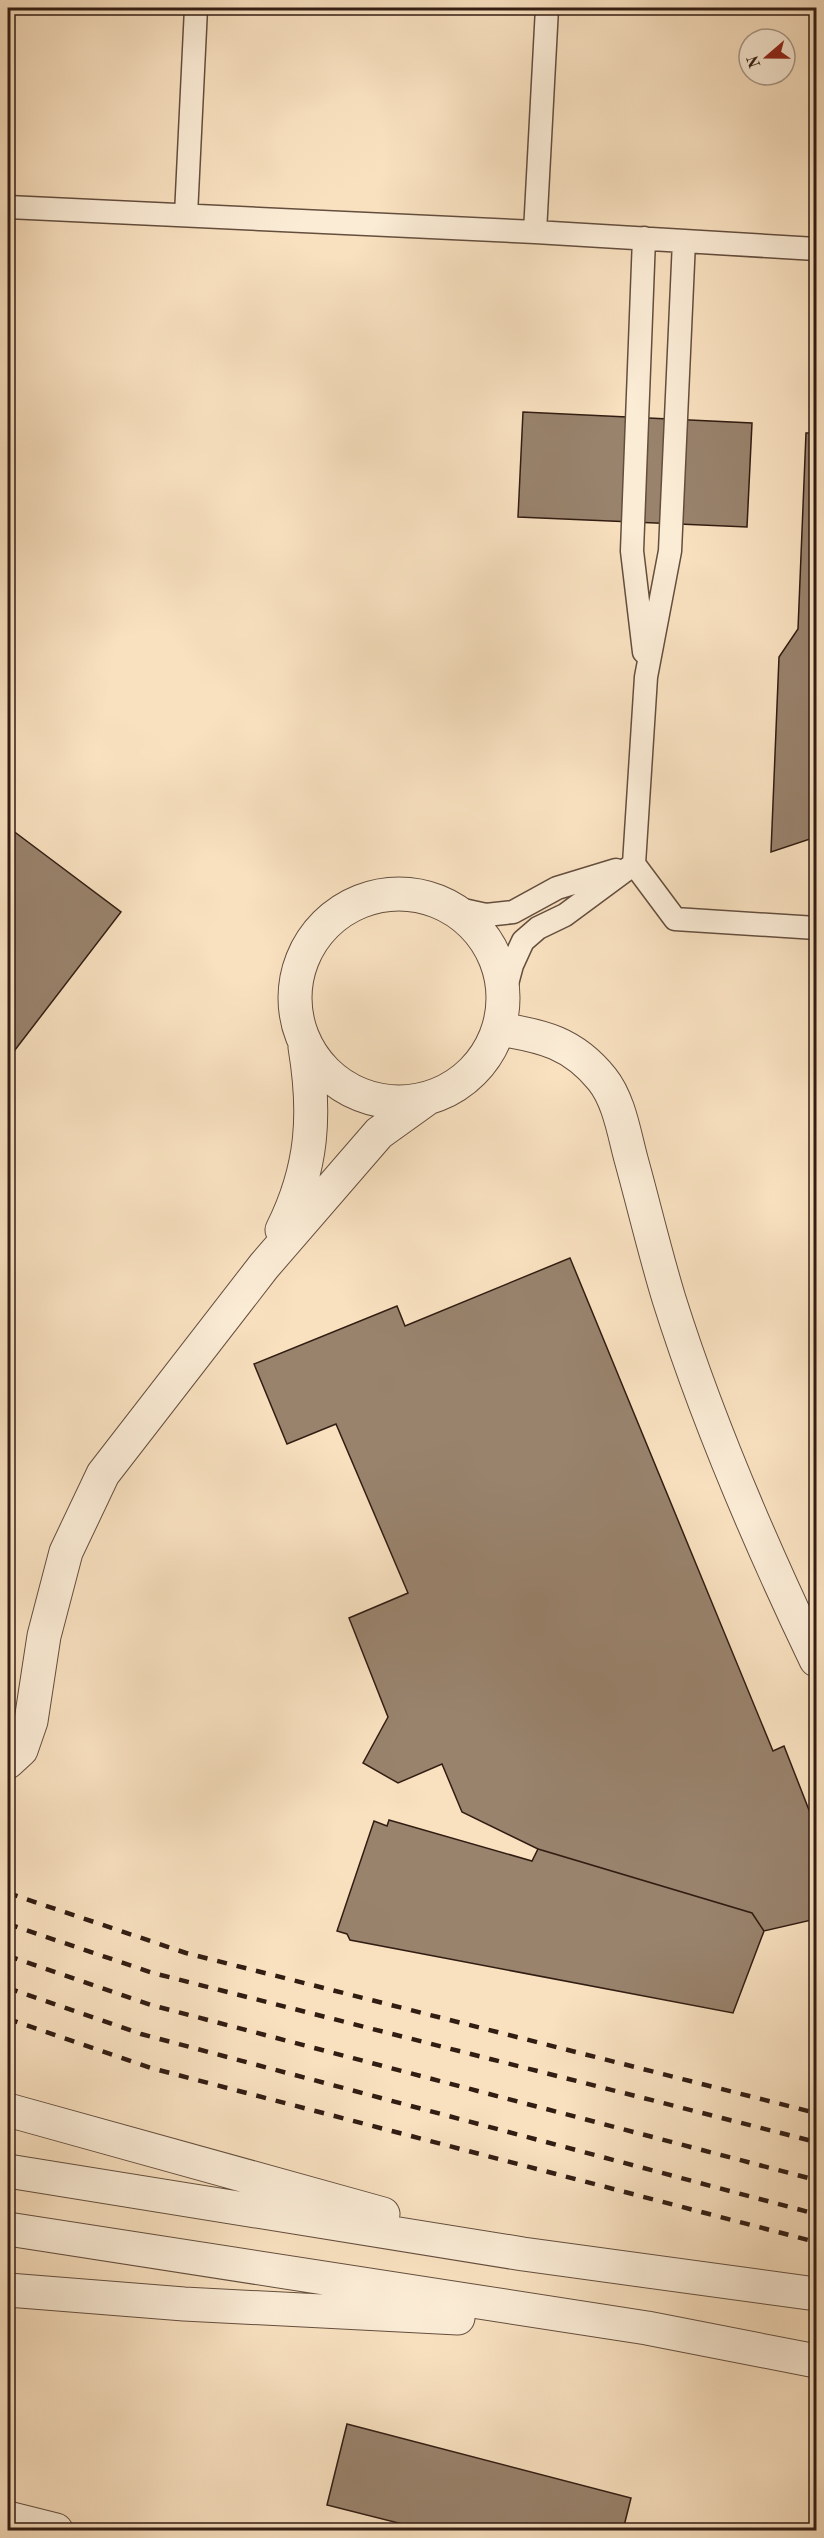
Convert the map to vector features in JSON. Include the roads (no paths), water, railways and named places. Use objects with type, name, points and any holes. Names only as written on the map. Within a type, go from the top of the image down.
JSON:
[{"type":"street","points":[[8,1762],[21,1750],[31,1721],[44,1636],[66,1552],[103,1474],[264,1266],[379,1133],[425,1100],[457,1086],[483,1061],[500,1029],[504,995],[497,960],[480,930],[454,908],[423,895],[389,893],[356,901],[328,920],[307,946],[295,978],[295,1013],[305,1045],[311,1083],[312,1131],[305,1174],[294,1206],[264,1266]]},
{"type":"street","points":[[500,1029],[541,1036],[578,1053],[603,1080],[619,1114],[670,1300],[716,1432],[776,1575],[816,1660]]},
{"type":"street","points":[[305,1045],[326,1074],[355,1094],[390,1103],[425,1100]]},
{"type":"street","points":[[8,2110],[211,2164],[523,2254]]},
{"type":"street","points":[[8,2171],[523,2254],[816,2294]]},
{"type":"street","points":[[8,2229],[647,2328],[816,2361]]},
{"type":"street","points":[[8,2290],[184,2304],[647,2328]]},
{"type":"street","points":[[8,2518],[56,2530]]},
{"type":"lane","points":[[186,215],[196,8]]},
{"type":"lane","points":[[535,232],[547,8]]},
{"type":"lane","points":[[8,207],[535,232],[816,249]]},
{"type":"lane","points":[[644,238],[633,550],[646,677]]},
{"type":"lane","points":[[684,241],[670,551],[646,677],[634,864],[675,919],[816,928]]},
{"type":"lane","points":[[454,908],[486,915],[513,912],[557,888],[634,864]]},
{"type":"lane","points":[[504,995],[512,965],[523,941],[538,928],[565,915],[634,864]]},
{"type":"railway","points":[[8,1893],[186,1953],[816,2113]]},
{"type":"railway","points":[[8,1924],[153,1973],[816,2142]]},
{"type":"railway","points":[[8,1956],[151,2005],[816,2180]]},
{"type":"railway","points":[[8,1988],[141,2034],[816,2214]]},
{"type":"railway","points":[[8,2019],[151,2068],[816,2242]]}]
